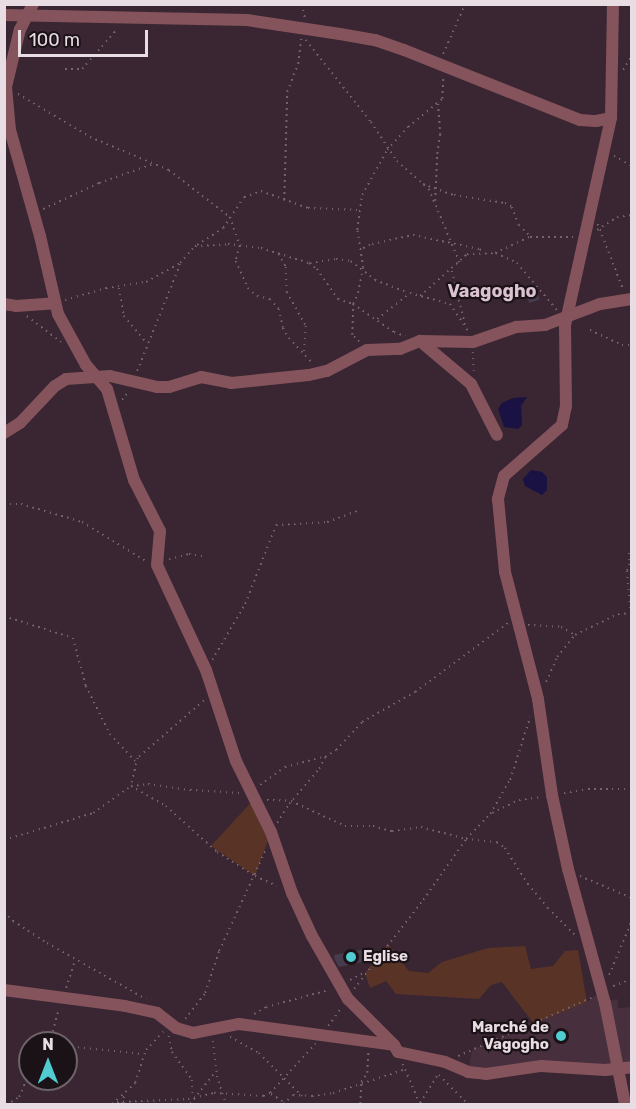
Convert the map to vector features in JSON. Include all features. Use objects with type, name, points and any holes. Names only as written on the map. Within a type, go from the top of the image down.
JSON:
[{"type":"street","points":[[613,4],[611,118],[586,234],[565,316],[567,406],[562,425],[504,476],[499,490],[506,572],[538,699],[552,795],[568,869],[602,990],[625,1104]]},
{"type":"street","points":[[4,15],[30,10],[127,17],[247,20],[375,40],[580,120],[596,121],[611,118]]},
{"type":"street","points":[[30,10],[20,28],[5,89],[10,130],[55,303],[70,336],[95,376],[107,389],[134,480],[160,531],[156,565],[206,670],[236,761],[271,832],[292,893],[348,999],[396,1048]]},
{"type":"street","points":[[4,433],[20,423],[55,386],[66,379],[83,380],[95,376],[110,376],[156,387],[170,387],[201,377],[231,383],[309,375],[327,371],[367,350],[400,349],[420,341],[473,342],[516,327],[545,325],[600,304],[630,299]]},
{"type":"street","points":[[10,305],[55,303]]},
{"type":"street","points":[[420,341],[471,384],[497,435]]},
{"type":"street","points":[[4,990],[125,1006],[157,1013],[172,1029],[193,1033],[238,1024],[368,1042],[445,1062],[468,1072],[486,1074],[541,1066],[618,1069],[632,1067]]},
{"type":"path","points":[[284,200],[287,92],[298,64],[305,18],[302,4]]},
{"type":"path","points":[[360,343],[352,335],[353,304],[358,293],[363,268],[362,249],[357,230],[362,195],[387,150],[408,127],[438,103],[443,92],[442,57],[465,4]]},
{"type":"path","points":[[64,69],[82,69],[127,17]]},
{"type":"path","points":[[303,28],[307,43],[371,123],[387,150],[429,189],[460,263]]},
{"type":"path","points":[[5,89],[90,137],[169,170],[230,217],[240,246],[236,261],[248,288],[257,296],[270,298],[279,309],[284,328],[311,362]]},
{"type":"path","points":[[435,202],[440,135],[438,103]]},
{"type":"path","points":[[604,151],[632,166]]},
{"type":"path","points":[[33,213],[99,183],[153,164]]},
{"type":"path","points":[[422,184],[454,195],[505,203],[512,207],[519,225],[530,237]]},
{"type":"path","points":[[114,412],[133,382],[180,264],[195,246],[223,228],[244,197],[261,191],[308,208],[359,210]]},
{"type":"path","points":[[420,296],[460,263],[467,254],[495,253],[530,237],[578,237],[600,229],[617,217],[632,215]]},
{"type":"path","points":[[597,221],[630,299]]},
{"type":"path","points":[[362,249],[372,244],[413,235],[480,249],[486,254]]},
{"type":"path","points":[[195,246],[228,244],[278,252],[309,263],[317,269],[338,299],[353,304],[394,332],[420,341]]},
{"type":"path","points":[[278,252],[286,267],[287,292],[306,326],[304,354]]},
{"type":"path","points":[[495,253],[517,263],[565,316]]},
{"type":"path","points":[[309,263],[336,259],[351,261],[387,286],[450,304],[465,325],[473,342],[474,373],[471,384]]},
{"type":"path","points":[[55,303],[146,282],[180,264]]},
{"type":"path","points":[[452,270],[465,325]]},
{"type":"path","points":[[119,287],[124,316],[148,344]]},
{"type":"path","points":[[376,320],[410,293]]},
{"type":"path","points":[[10,305],[61,342]]},
{"type":"path","points":[[590,330],[622,345],[632,345]]},
{"type":"path","points":[[4,504],[21,504],[82,522],[148,563],[156,565],[174,557],[189,554],[207,557]]},
{"type":"path","points":[[206,670],[244,604],[276,525],[327,522],[360,510]]},
{"type":"path","points":[[117,1102],[122,1104],[193,1098],[223,1093],[263,1096],[270,1093],[282,1077],[323,1035],[365,973],[423,900],[466,839],[490,814],[510,780],[538,699],[557,657],[575,635],[618,614],[631,613],[627,572],[630,564],[629,553]]},
{"type":"path","points":[[4,616],[73,638],[86,686],[110,734],[136,761]]},
{"type":"path","points":[[255,796],[285,767],[325,757],[336,750],[362,722],[415,692],[517,621],[561,627],[575,635]]},
{"type":"path","points":[[131,786],[136,761],[178,721],[214,693]]},
{"type":"path","points":[[112,1104],[117,1102],[135,1083],[145,1054],[152,1043],[192,1013],[205,993],[219,951],[255,876],[271,832],[291,801],[319,769],[325,757]]},
{"type":"path","points":[[4,840],[93,813],[131,786],[148,784],[190,790],[245,793],[291,801],[345,826],[374,826],[392,831],[421,827],[466,839],[497,842],[505,848],[528,884],[575,935]]},
{"type":"path","points":[[131,786],[166,806],[217,852],[255,876],[292,893]]},
{"type":"path","points":[[568,869],[598,886],[632,898]]},
{"type":"path","points":[[4,912],[13,921],[47,943],[145,999],[157,1013]]},
{"type":"path","points":[[602,990],[632,920]]},
{"type":"path","points":[[238,1024],[266,1007],[324,993],[365,973]]},
{"type":"path","points":[[420,1104],[445,1062],[587,1002],[602,990],[632,979]]},
{"type":"path","points":[[172,1029],[172,1052],[192,1080],[193,1098]]},
{"type":"path","points":[[226,1104],[216,1070],[212,1029],[242,1042],[302,1096]]},
{"type":"path","points":[[360,1104],[361,1082],[369,1064],[368,1042]]},
{"type":"path","points":[[78,1047],[145,1054]]},
{"type":"path","points":[[396,1048],[420,1104]]},
{"type":"path","points":[[270,1093],[284,1103],[293,1095],[333,1093],[405,1069]]},
{"type":"path","points":[[190,1104],[216,1070]]},
{"type":"path","points":[[439,1074],[468,1104]]},
{"type":"path","points":[[4,1104],[19,1097],[22,1091]]},
{"type":"path","points":[[122,1104],[124,1095]]},
{"type":"path","points":[[11,1102],[17,1104]]},
{"type":"shaded area","points":[[527,397],[521,406],[522,425],[518,429],[504,427],[498,409],[502,403],[513,398]]},
{"type":"shaded area","points":[[531,470],[542,472],[547,477],[547,490],[542,495],[525,486],[523,479]]},
{"type":"shaded area","points":[[256,797],[271,832],[255,876],[211,846]]},
{"type":"shaded area","points":[[388,944],[409,971],[428,973],[442,962],[488,948],[525,946],[531,969],[553,966],[565,951],[578,950],[587,1002],[534,1024],[502,982],[491,985],[479,999],[396,994],[386,981],[370,988],[365,973]]},
{"type":"shaded area","points":[[602,990],[605,1002],[618,999],[618,1008],[631,1007],[631,1067],[468,1072],[472,1050],[587,1002]]},
{"type":"building","points":[[537,291],[540,300],[529,303],[527,294]]},
{"type":"building","points":[[365,949],[367,961],[339,967],[335,960],[334,955]]},
{"type":"place","name":"Eglise","points":[[351,957]]},
{"type":"place","name":"Marché de Vagogho","points":[[561,1036]]},
{"type":"district","name":"Vaagogho","points":[[492,291]]}]
